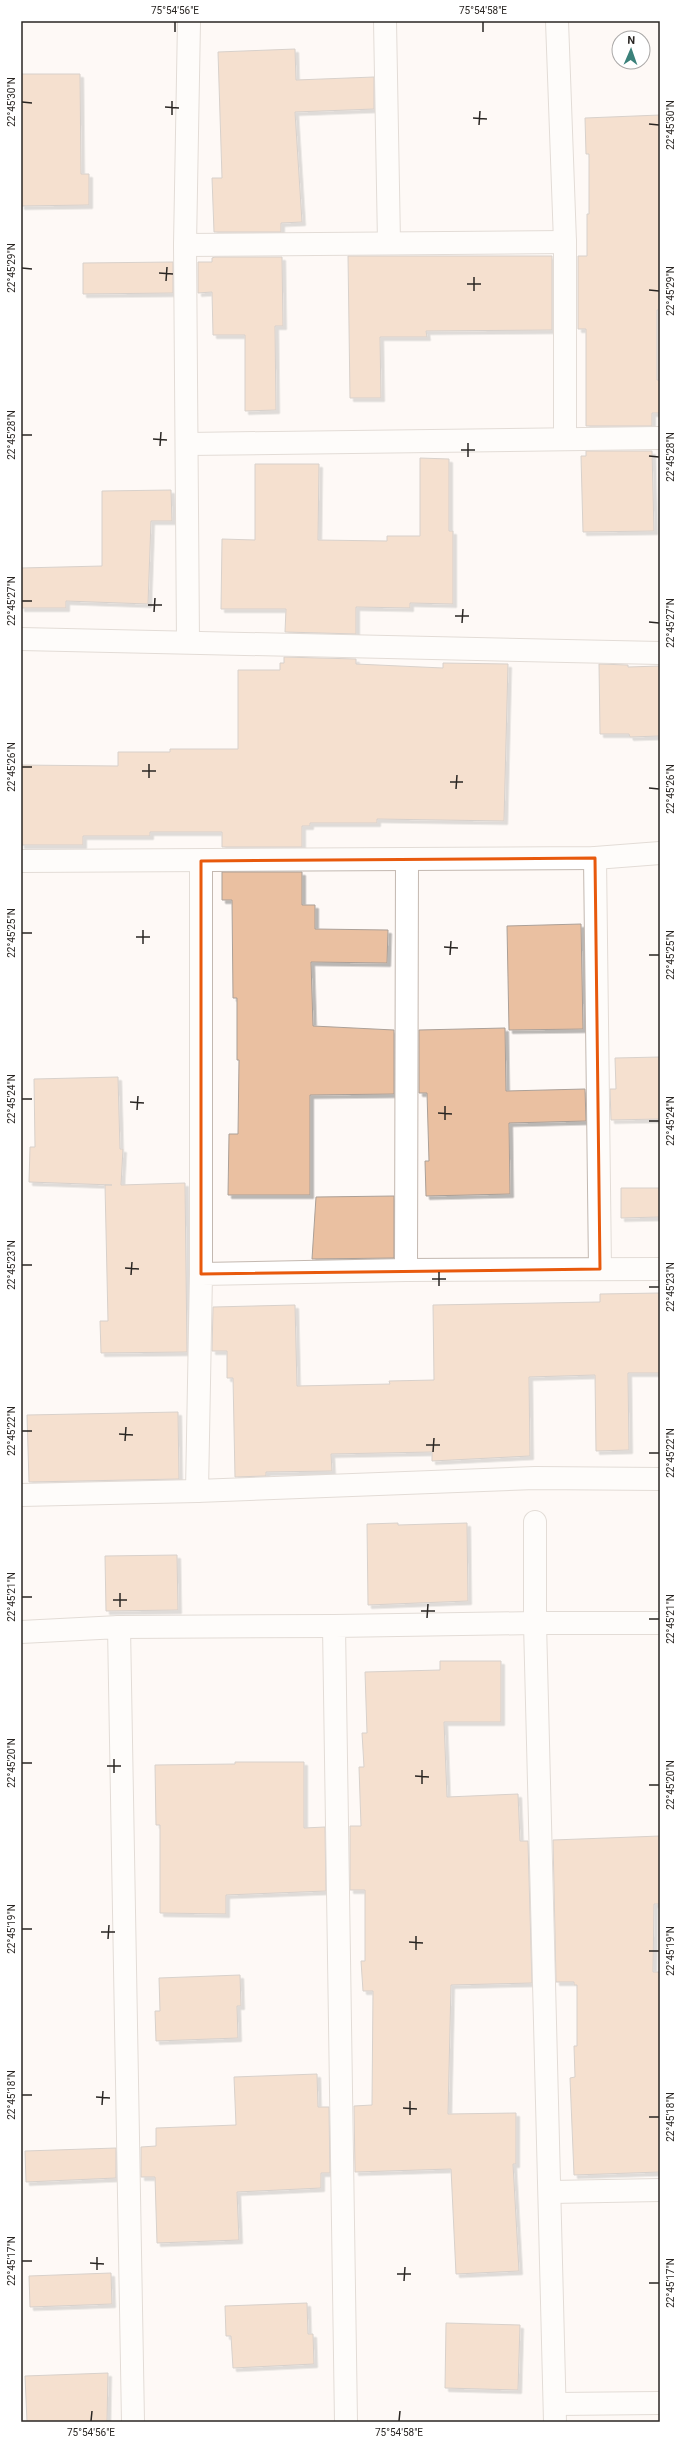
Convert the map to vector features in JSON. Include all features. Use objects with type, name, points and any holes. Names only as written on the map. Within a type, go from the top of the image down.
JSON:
[{"type":"street","points":[[188,642],[185,245],[189,21]]},
{"type":"street","points":[[385,21],[389,243]]},
{"type":"street","points":[[557,21],[564,242],[565,439]]},
{"type":"street","points":[[185,245],[564,242]]},
{"type":"street","points":[[187,444],[660,438]]},
{"type":"street","points":[[21,639],[660,653]]},
{"type":"street","points":[[21,861],[595,858],[660,853]]},
{"type":"street","points":[[595,858],[600,1269]]},
{"type":"street","points":[[406,1270],[407,860]]},
{"type":"street","points":[[197,1491],[201,1274],[201,861]]},
{"type":"street","points":[[201,1274],[406,1270],[660,1269]]},
{"type":"street","points":[[21,1495],[197,1491],[535,1478],[660,1479]]},
{"type":"street","points":[[535,1522],[535,1623],[551,2192],[555,2413],[660,2403]]},
{"type":"street","points":[[21,1632],[119,1627],[660,1623]]},
{"type":"street","points":[[334,1626],[346,2422]]},
{"type":"street","points":[[119,1627],[133,2422]]},
{"type":"street","points":[[551,2192],[660,2190]]},
{"type":"highlighted area","points":[[595,858],[600,1269],[201,1274],[201,861]]},
{"type":"building","points":[[295,49],[296,80],[374,77],[374,109],[295,112],[302,222],[281,223],[281,232],[214,232],[212,178],[222,178],[218,52]]},
{"type":"building","points":[[21,74],[80,74],[81,174],[89,174],[89,205],[21,206]]},
{"type":"building","points":[[660,115],[659,310],[657,310],[657,380],[660,380],[660,413],[652,413],[652,426],[586,426],[586,329],[578,329],[578,256],[587,256],[587,214],[589,214],[589,154],[586,154],[585,118]]},
{"type":"building","points":[[348,256],[552,256],[552,330],[426,331],[427,337],[380,337],[381,398],[350,398]]},
{"type":"building","points":[[282,257],[283,326],[275,326],[276,410],[245,411],[245,335],[213,335],[212,292],[198,293],[198,262],[212,262],[212,258]]},
{"type":"building","points":[[173,262],[173,293],[83,294],[83,263]]},
{"type":"building","points":[[586,451],[652,451],[654,531],[583,532],[581,456],[586,456]]},
{"type":"building","points":[[420,458],[449,459],[449,531],[453,531],[453,604],[410,603],[410,608],[356,607],[356,634],[285,632],[286,609],[221,609],[222,539],[255,540],[255,464],[319,464],[318,540],[387,541],[387,536],[420,536]]},
{"type":"building","points":[[171,490],[172,521],[151,521],[148,604],[66,601],[66,608],[21,608],[21,568],[102,566],[102,491]]},
{"type":"building","points":[[284,657],[356,659],[356,664],[443,668],[443,663],[508,664],[504,821],[377,819],[377,823],[310,823],[310,826],[302,826],[302,847],[222,847],[222,832],[150,832],[150,836],[83,836],[83,845],[21,845],[21,765],[118,766],[118,752],[170,752],[170,749],[238,749],[238,670],[280,670],[280,663],[284,663]]},
{"type":"building","points":[[599,664],[628,665],[628,667],[660,666],[660,736],[630,737],[629,734],[600,734]]},
{"type":"building","points":[[222,872],[302,872],[302,905],[315,905],[315,929],[388,930],[387,963],[311,962],[313,1026],[394,1030],[394,1094],[310,1095],[310,1195],[228,1195],[229,1134],[238,1134],[239,1060],[237,1060],[237,998],[233,998],[232,900],[222,900]]},
{"type":"building","points":[[581,924],[583,1029],[509,1030],[507,926]]},
{"type":"building","points":[[505,1028],[506,1091],[585,1089],[586,1121],[509,1123],[510,1194],[426,1196],[425,1161],[429,1161],[427,1093],[419,1093],[419,1030]]},
{"type":"building","points":[[660,1057],[660,1119],[611,1120],[610,1089],[616,1089],[615,1058]]},
{"type":"building","points":[[118,1077],[120,1149],[123,1149],[121,1185],[185,1183],[187,1352],[101,1353],[100,1321],[108,1321],[105,1185],[112,1185],[29,1182],[30,1147],[35,1147],[34,1079]]},
{"type":"building","points":[[621,1188],[660,1188],[660,1217],[621,1218]]},
{"type":"building","points":[[394,1196],[394,1258],[312,1259],[316,1197]]},
{"type":"building","points":[[660,1293],[660,1373],[628,1373],[629,1450],[596,1451],[595,1375],[529,1377],[530,1456],[432,1461],[432,1452],[331,1454],[332,1471],[266,1472],[266,1476],[235,1477],[233,1378],[227,1378],[227,1351],[212,1351],[213,1307],[295,1305],[297,1386],[390,1384],[389,1381],[434,1380],[433,1305],[600,1302],[600,1294]]},
{"type":"building","points":[[178,1412],[179,1479],[29,1482],[27,1415]]},
{"type":"building","points":[[398,1523],[398,1525],[467,1523],[468,1601],[368,1605],[367,1524]]},
{"type":"building","points":[[177,1555],[178,1610],[106,1611],[105,1556]]},
{"type":"building","points":[[440,1661],[501,1661],[501,1722],[444,1722],[447,1797],[518,1794],[520,1841],[528,1841],[532,1983],[451,1985],[448,2114],[516,2113],[516,2164],[513,2164],[519,2271],[456,2274],[451,2169],[355,2172],[354,2106],[372,2105],[373,1991],[363,1991],[361,1961],[365,1961],[365,1890],[350,1890],[350,1826],[361,1826],[359,1767],[364,1767],[362,1733],[367,1733],[365,1672],[440,1670]]},
{"type":"building","points":[[235,1762],[304,1762],[304,1828],[325,1827],[326,1891],[226,1895],[226,1914],[160,1913],[160,1825],[156,1825],[155,1765],[235,1764]]},
{"type":"building","points":[[660,1836],[660,1904],[654,1904],[653,1972],[660,1972],[660,2172],[574,2175],[570,2078],[575,2077],[574,2046],[577,2046],[577,1985],[574,1985],[574,1982],[556,1982],[553,1840]]},
{"type":"building","points":[[240,1975],[241,2006],[237,2006],[238,2038],[156,2041],[155,2011],[160,2011],[159,1978]]},
{"type":"building","points":[[317,2074],[318,2107],[329,2107],[330,2173],[321,2173],[321,2188],[237,2192],[239,2240],[157,2243],[155,2177],[141,2177],[141,2147],[156,2146],[156,2128],[236,2125],[234,2077]]},
{"type":"building","points":[[116,2148],[116,2178],[26,2182],[25,2151]]},
{"type":"building","points":[[111,2273],[112,2304],[30,2307],[29,2276]]},
{"type":"building","points":[[307,2303],[308,2334],[313,2334],[314,2364],[233,2368],[231,2336],[226,2336],[225,2306]]},
{"type":"building","points":[[446,2323],[520,2325],[518,2390],[445,2388]]},
{"type":"building","points":[[108,2373],[107,2422],[27,2422],[25,2376]]}]
